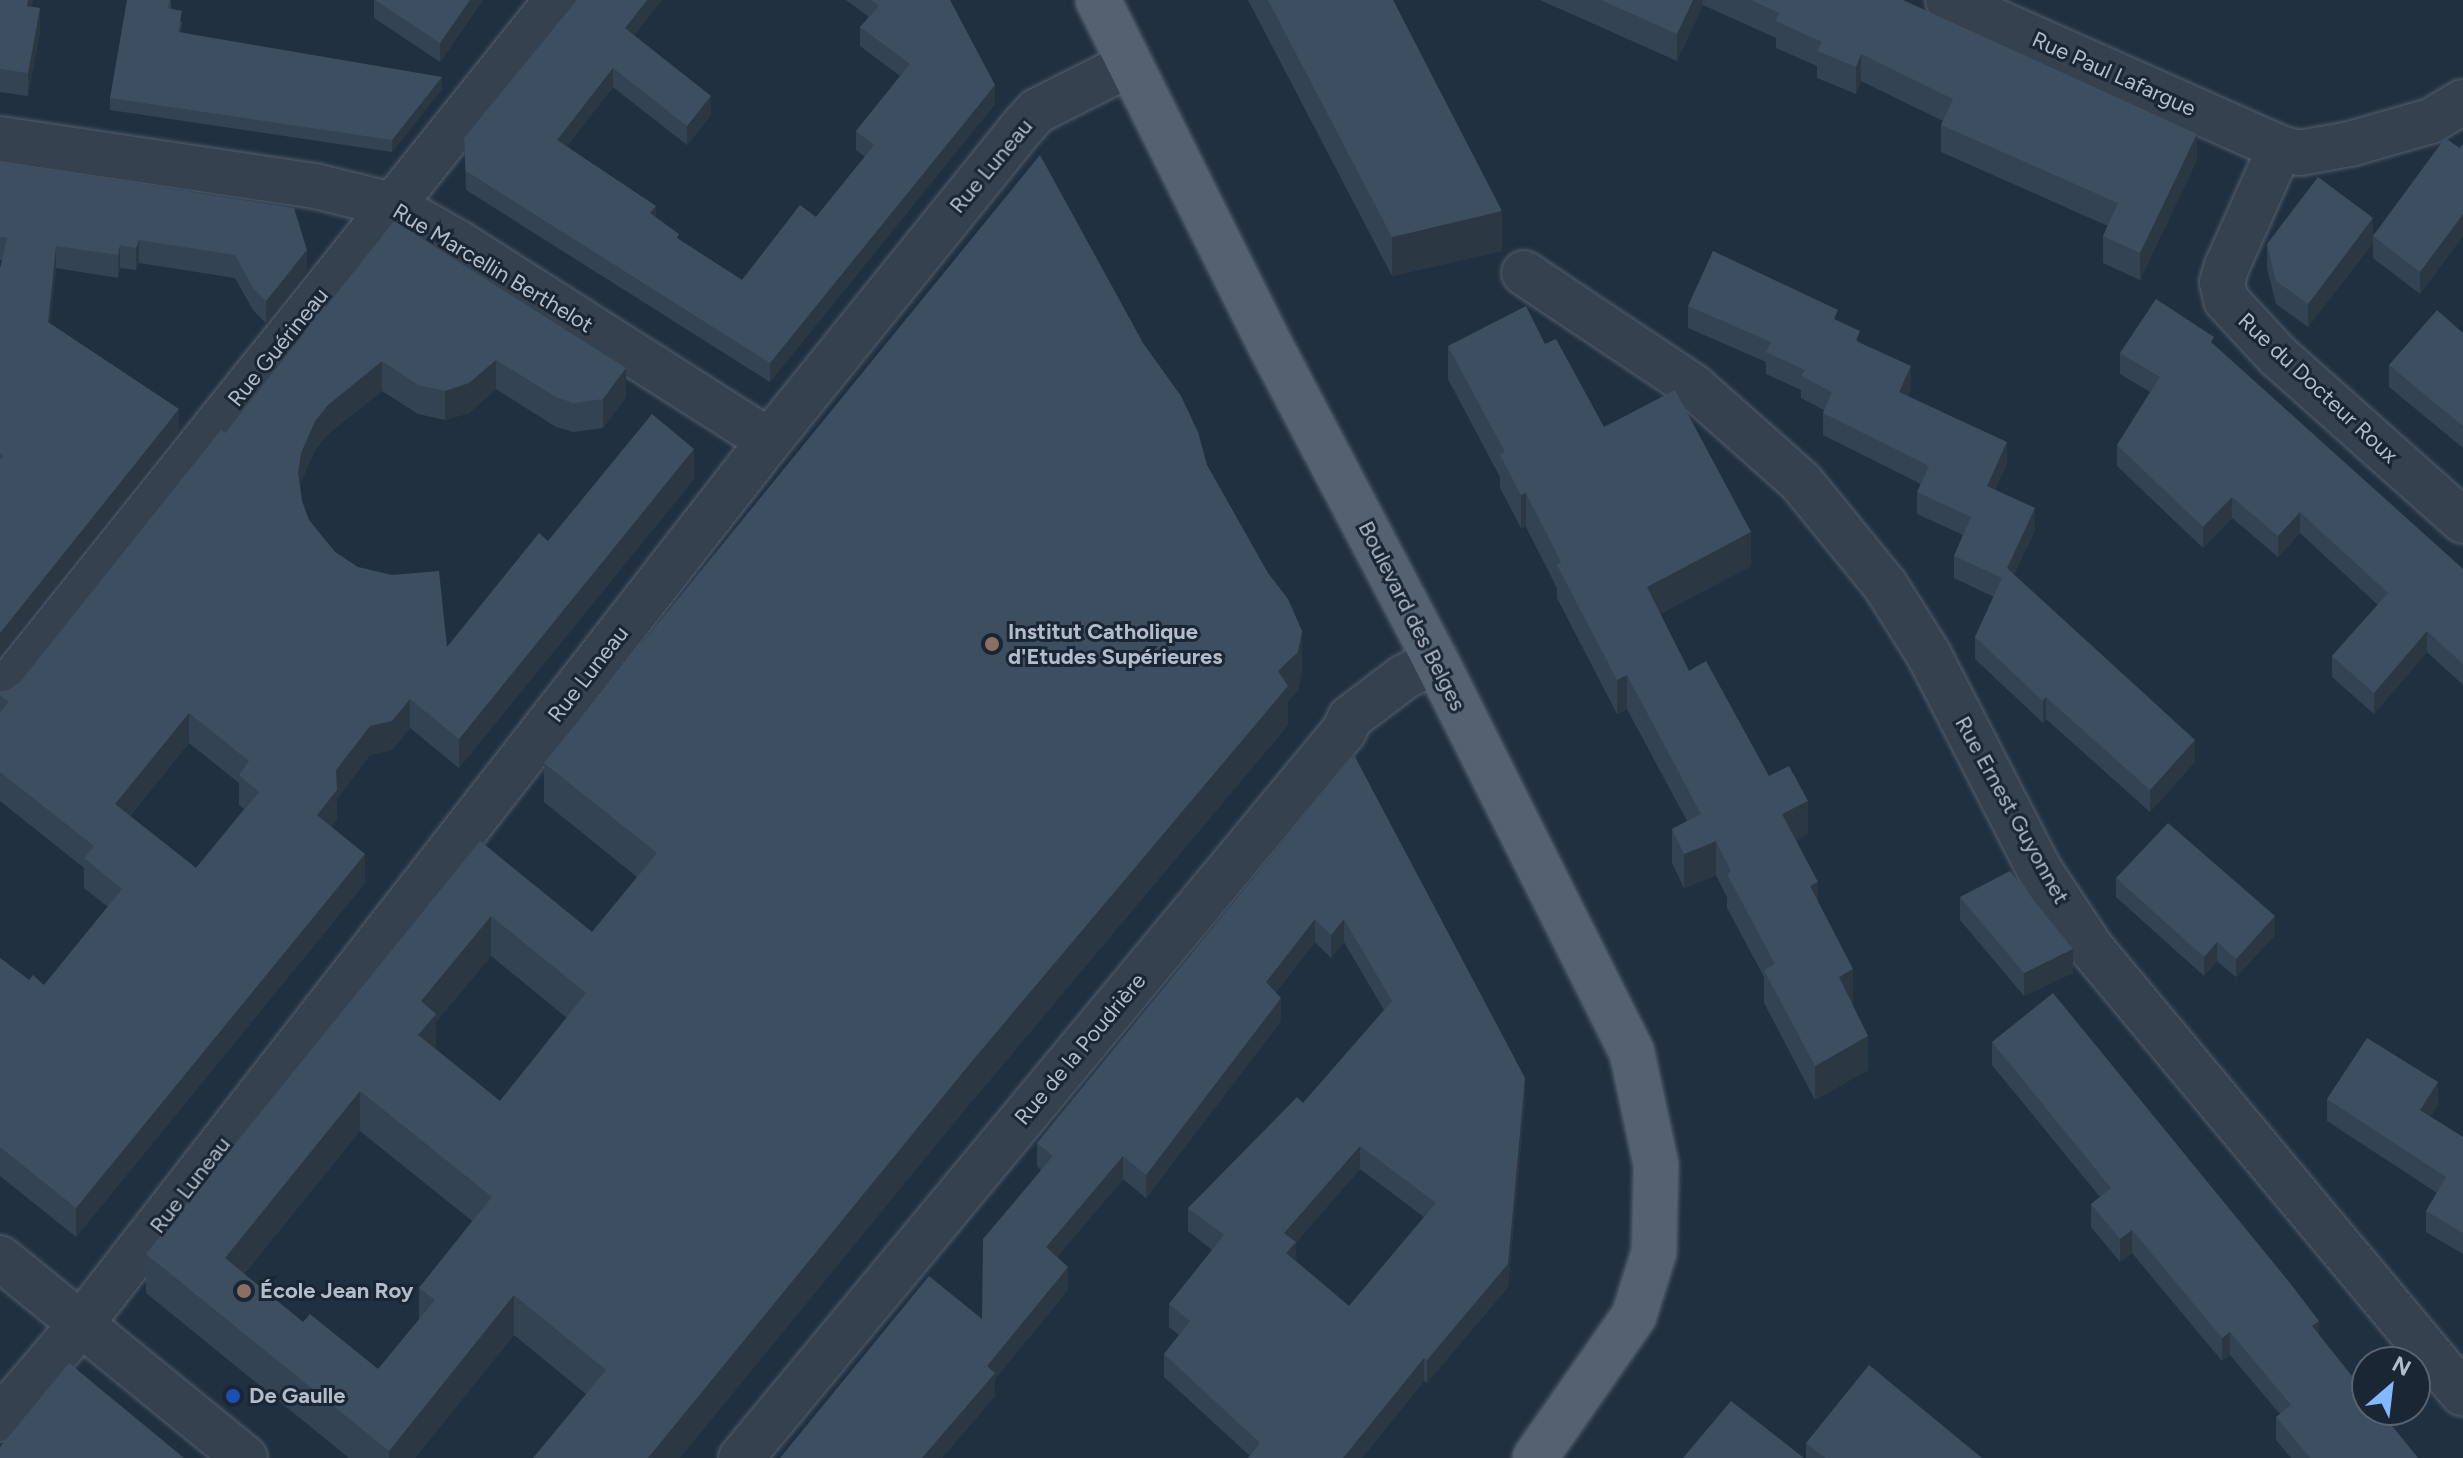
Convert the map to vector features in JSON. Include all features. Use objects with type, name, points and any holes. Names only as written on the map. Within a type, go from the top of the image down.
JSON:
[{"type":"main road","name":"Boulevard des Belges","points":[[1098,0],[1269,343],[1436,661],[1632,1053],[1656,1165],[1654,1252],[1634,1316],[1535,1458]]},
{"type":"street","name":"Rue Guérineau","points":[[0,696],[557,0]]},
{"type":"street","name":"Rue Paul Lafargue","points":[[1948,0],[2280,148]]},
{"type":"street","name":"Rue Luneau","points":[[0,1419],[81,1324],[769,441],[1037,111],[1130,64]]},
{"type":"street","points":[[2280,148],[2300,153],[2350,144],[2431,121],[2463,102]]},
{"type":"street","name":"Rue Marcellin Berthelot","points":[[0,139],[315,186],[392,205],[420,218],[769,441]]},
{"type":"street","name":"Rue du Docteur Roux","points":[[2280,148],[2227,266],[2222,282],[2226,300],[2278,356],[2463,521]]},
{"type":"street","name":"Rue Ernest Guyonnet","points":[[1524,273],[1694,387],[1801,482],[1885,585],[1929,655],[2039,869],[2092,949],[2463,1394]]},
{"type":"street","name":"Rue de la Poudrière","points":[[741,1458],[1344,731],[1350,718],[1404,677],[1436,661]]},
{"type":"street","points":[[0,1258],[245,1458]]},
{"type":"building","points":[[0,0],[28,0],[27,6],[40,8],[28,73],[0,69]]},
{"type":"building","points":[[127,0],[170,0],[168,8],[182,11],[178,32],[442,77],[392,140],[110,98]]},
{"type":"building","points":[[375,0],[470,0],[440,43]]},
{"type":"building","points":[[577,0],[647,0],[625,28],[711,96],[687,126],[613,68],[557,140],[656,206],[650,213],[679,234],[677,238],[742,280],[800,205],[816,217],[874,145],[856,131],[910,64],[860,27],[879,6],[871,0],[950,0],[995,85],[770,363],[466,171],[464,138]]},
{"type":"building","points":[[1268,0],[1393,0],[1502,211],[1392,237]]},
{"type":"building","points":[[1601,0],[1693,0],[1677,34]]},
{"type":"building","points":[[1751,0],[1903,0],[2197,134],[2140,253],[2103,236],[2118,203],[1941,125],[1953,99],[1861,54],[1856,67],[1817,51],[1822,42],[1776,21],[1779,13]]},
{"type":"building","points":[[2445,138],[2460,148],[2463,144],[2463,214],[2420,272],[2373,236]]},
{"type":"building","points":[[1040,155],[1143,343],[1181,396],[1198,432],[1207,465],[1268,573],[1288,599],[1302,631],[1298,652],[1278,671],[1288,686],[973,1060],[648,1458],[533,1458],[606,1370],[514,1295],[389,1451],[146,1254],[480,841],[592,932],[657,853],[544,763]],"holes":[[[491,916],[586,993],[500,1101],[418,1035],[436,1014],[421,1001]],[[360,1091],[492,1197],[419,1288],[435,1300],[378,1369],[310,1314],[303,1322],[225,1258]]]},
{"type":"building","points":[[0,162],[294,208],[307,250],[266,301],[253,288],[235,255],[139,240],[136,248],[120,245],[118,255],[56,246],[48,322],[179,409],[0,633],[0,460],[3,456],[0,453],[0,269],[7,238],[0,237]]},
{"type":"building","points":[[2318,177],[2373,218],[2308,304],[2276,281],[2267,244]]},
{"type":"building","points":[[394,221],[626,368],[603,399],[573,403],[556,397],[496,360],[469,383],[445,391],[418,385],[382,361],[328,405],[315,421],[301,453],[298,473],[302,501],[309,520],[335,552],[358,567],[392,575],[439,571],[447,647],[539,533],[548,541],[652,414],[694,449],[459,739],[410,699],[392,721],[370,726],[336,770],[337,790],[317,815],[365,854],[76,1208],[0,1147],[0,958],[29,980],[33,975],[44,985],[122,889],[84,858],[94,846],[0,772],[0,712],[9,702],[0,695],[0,691],[20,682],[221,430],[225,433],[305,332],[302,329],[324,302],[326,307]],"holes":[[[189,713],[249,761],[239,775],[259,792],[196,868],[115,804]]]},
{"type":"building","points":[[1713,251],[1838,310],[1834,319],[1860,331],[1856,341],[1911,366],[1899,392],[2007,442],[1987,486],[2035,508],[2007,568],[2195,740],[2150,790],[2046,697],[2043,701],[1975,637],[2002,578],[1954,556],[1971,517],[1917,492],[1929,466],[1823,413],[1832,392],[1801,376],[1805,370],[1766,352],[1771,342],[1688,306]]},
{"type":"building","points":[[2156,299],[2214,337],[2211,342],[2463,569],[2463,664],[2427,631],[2374,693],[2332,656],[2388,593],[2300,512],[2278,536],[2232,497],[2203,527],[2117,445],[2160,377],[2120,353]]},
{"type":"building","points":[[1526,306],[1545,344],[1556,339],[1604,427],[1675,390],[1751,532],[1647,587],[1689,671],[1706,661],[1769,776],[1789,766],[1808,801],[1782,814],[1818,882],[1810,886],[1853,969],[1839,977],[1868,1036],[1815,1066],[1764,970],[1775,964],[1727,874],[1731,871],[1716,841],[1684,854],[1672,829],[1701,814],[1627,675],[1617,680],[1557,565],[1561,562],[1526,493],[1521,495],[1500,455],[1505,452],[1448,346]]},
{"type":"building","points":[[2437,310],[2463,333],[2463,426],[2389,365]]},
{"type":"building","points":[[1354,755],[1525,1078],[1508,1264],[1427,1360],[1424,1358],[1343,1458],[1248,1458],[1260,1443],[1164,1354],[1190,1321],[1169,1304],[1224,1235],[1188,1208],[1297,1097],[1303,1103],[1392,1001],[1344,919],[1331,935],[1315,919],[1266,982],[1281,998],[1146,1175],[1123,1156],[1046,1247],[1068,1267],[987,1366],[995,1373],[922,1458],[780,1458],[929,1276],[982,1319],[983,1239],[1053,1156],[1037,1143]],"holes":[[[1360,1146],[1436,1203],[1349,1306],[1286,1253],[1296,1242],[1284,1233]]]},
{"type":"building","points":[[2168,823],[2275,916],[2236,959],[2217,942],[2204,957],[2116,878]]},
{"type":"building","points":[[2010,871],[2073,949],[2024,973],[1960,897]]},
{"type":"building","points":[[2053,993],[2319,1321],[2312,1326],[2351,1375],[2351,1426],[2392,1426],[2418,1458],[2310,1458],[2276,1417],[2291,1405],[2230,1332],[2222,1338],[2132,1230],[2120,1239],[2091,1204],[2111,1188],[1992,1042]]},
{"type":"building","points":[[2367,1038],[2438,1082],[2420,1110],[2463,1137],[2463,1233],[2426,1211],[2446,1177],[2327,1099]]},
{"type":"building","points":[[69,1363],[184,1458],[0,1458],[0,1447]]},
{"type":"building","points":[[1869,1365],[1982,1458],[1825,1458],[1806,1443]]},
{"type":"building","points":[[1731,1401],[1804,1458],[1683,1458]]},
{"type":"place","name":"Institut Catholique d'Etudes Supérieures","points":[[992,644]]},
{"type":"place","name":"École Jean Roy","points":[[244,1291]]},
{"type":"place","name":"De Gaulle","points":[[233,1396]]}]
